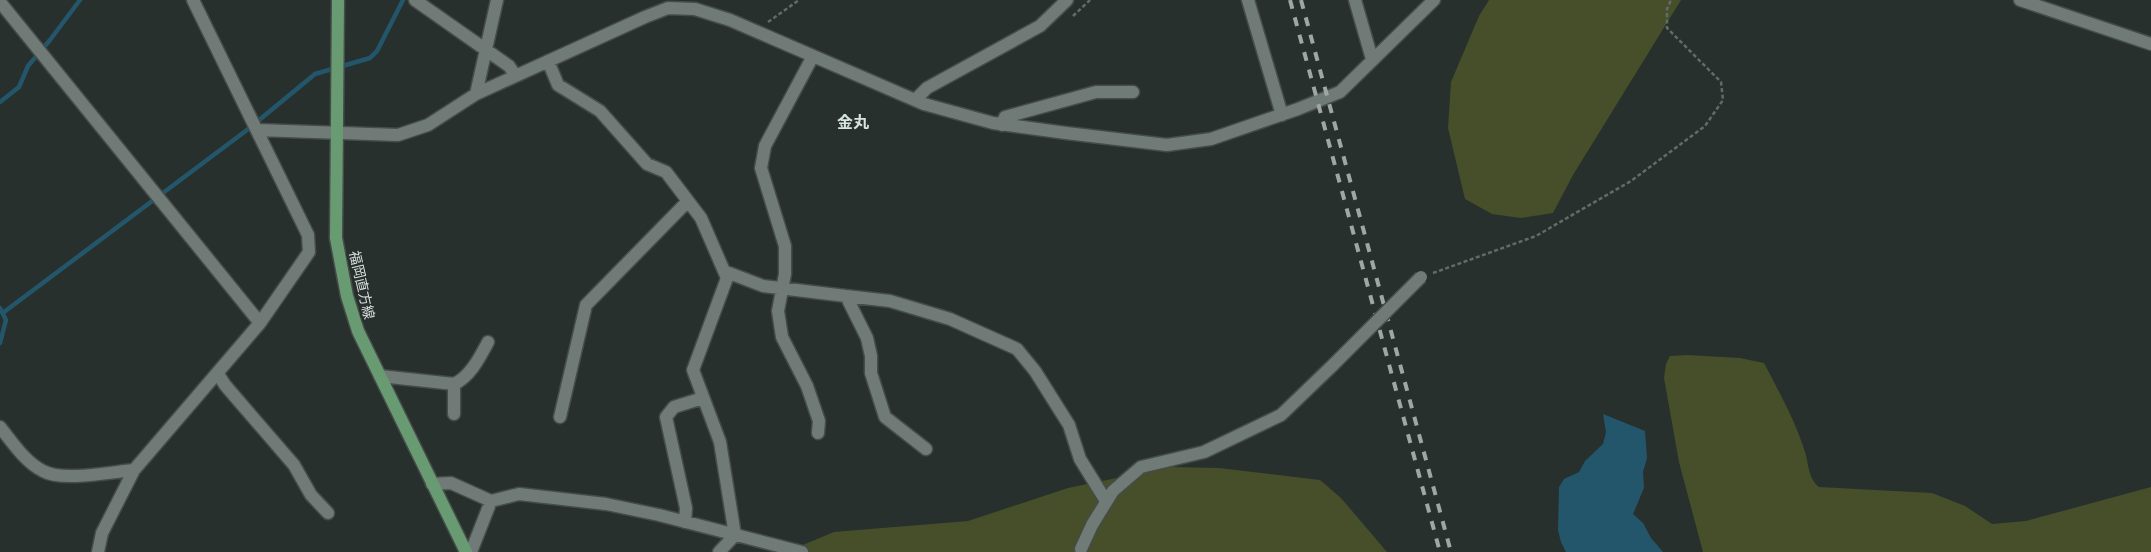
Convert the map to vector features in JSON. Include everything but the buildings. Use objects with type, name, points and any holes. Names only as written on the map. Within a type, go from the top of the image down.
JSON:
[{"type":"main road","name":"福岡直方線","points":[[338,0],[336,238],[347,296],[358,331],[466,552]]},
{"type":"street","points":[[98,552],[102,533],[134,470],[260,324],[309,252],[308,235],[258,130],[192,0]]},
{"type":"street","points":[[414,0],[509,66],[515,75]]},
{"type":"street","points":[[476,94],[498,0]]},
{"type":"street","points":[[915,100],[927,88],[1040,26],[1067,0]]},
{"type":"street","points":[[1248,0],[1282,115]]},
{"type":"street","points":[[1354,0],[1372,59]]},
{"type":"street","points":[[258,130],[398,135],[428,125],[476,94],[515,75],[668,8],[695,9],[756,31],[915,100],[955,114],[1002,125],[1167,144],[1211,139],[1282,115],[1340,92],[1434,0]]},
{"type":"street","points":[[2020,0],[2151,44]]},
{"type":"street","points":[[0,2],[260,324]]},
{"type":"street","points":[[813,56],[764,146],[761,168],[785,246],[785,274],[778,311],[782,337],[807,386],[819,421],[818,433]]},
{"type":"street","points":[[548,61],[558,85],[600,110],[647,164],[666,172],[701,218],[727,278],[693,370],[720,442],[735,534]]},
{"type":"street","points":[[1002,125],[1005,117],[1096,92],[1133,92]]},
{"type":"street","points":[[560,417],[586,305],[688,201]]},
{"type":"street","points":[[724,271],[763,286],[890,301],[950,318],[1017,349],[1035,370],[1065,418],[1080,459],[1106,502]]},
{"type":"street","points":[[1081,549],[1092,525],[1113,491],[1141,466],[1204,452],[1281,416],[1421,277]]},
{"type":"street","points":[[846,296],[867,338],[871,356],[871,373],[885,417],[926,449]]},
{"type":"street","points":[[380,376],[454,384],[462,380],[480,357],[488,342]]},
{"type":"street","points":[[218,374],[225,386],[294,465],[311,495],[328,513]]},
{"type":"street","points":[[454,384],[454,414]]},
{"type":"street","points":[[685,522],[686,508],[666,417],[674,407],[703,398]]},
{"type":"street","points":[[0,428],[23,456],[43,471],[58,477],[134,470]]},
{"type":"street","points":[[432,484],[451,483],[491,501],[519,494],[606,504],[735,534],[802,552]]},
{"type":"street","points":[[470,552],[491,501]]},
{"type":"street","points":[[719,552],[735,534]]},
{"type":"path","points":[[756,31],[799,0]]},
{"type":"path","points":[[1421,277],[1536,236],[1631,181],[1705,126],[1723,100],[1721,82],[1668,28],[1667,9],[1671,0]]},
{"type":"green space","points":[[1489,0],[1681,0],[1573,175],[1553,213],[1521,218],[1492,214],[1465,199],[1448,128],[1451,82],[1479,16]]},
{"type":"green space","points":[[1670,356],[1740,358],[1764,363],[1792,417],[1811,475],[1819,487],[1932,493],[1965,506],[1992,524],[2026,521],[2151,487],[2151,552],[1703,552],[1679,462],[1664,378],[1666,364]]},
{"type":"green space","points":[[1170,467],[1219,468],[1320,480],[1341,498],[1387,552],[786,552],[834,532],[968,521],[1068,488]]},
{"type":"water","points":[[1603,414],[1645,431],[1647,458],[1643,472],[1644,488],[1633,514],[1643,523],[1651,538],[1663,552],[1566,552],[1561,542],[1558,530],[1559,487],[1564,479],[1579,472],[1585,461],[1603,444],[1606,432]]},
{"type":"waterway","points":[[0,102],[19,87],[28,66],[80,0]]},
{"type":"waterway","points":[[4,312],[247,130],[315,74],[370,58],[377,51],[403,0]]},
{"type":"waterway","points":[[0,308],[6,320],[0,343]]},
{"type":"railway","points":[[1290,0],[1440,552]]},
{"type":"railway","points":[[1301,0],[1451,552]]},
{"type":"district","name":"金丸","points":[[853,122]]}]
